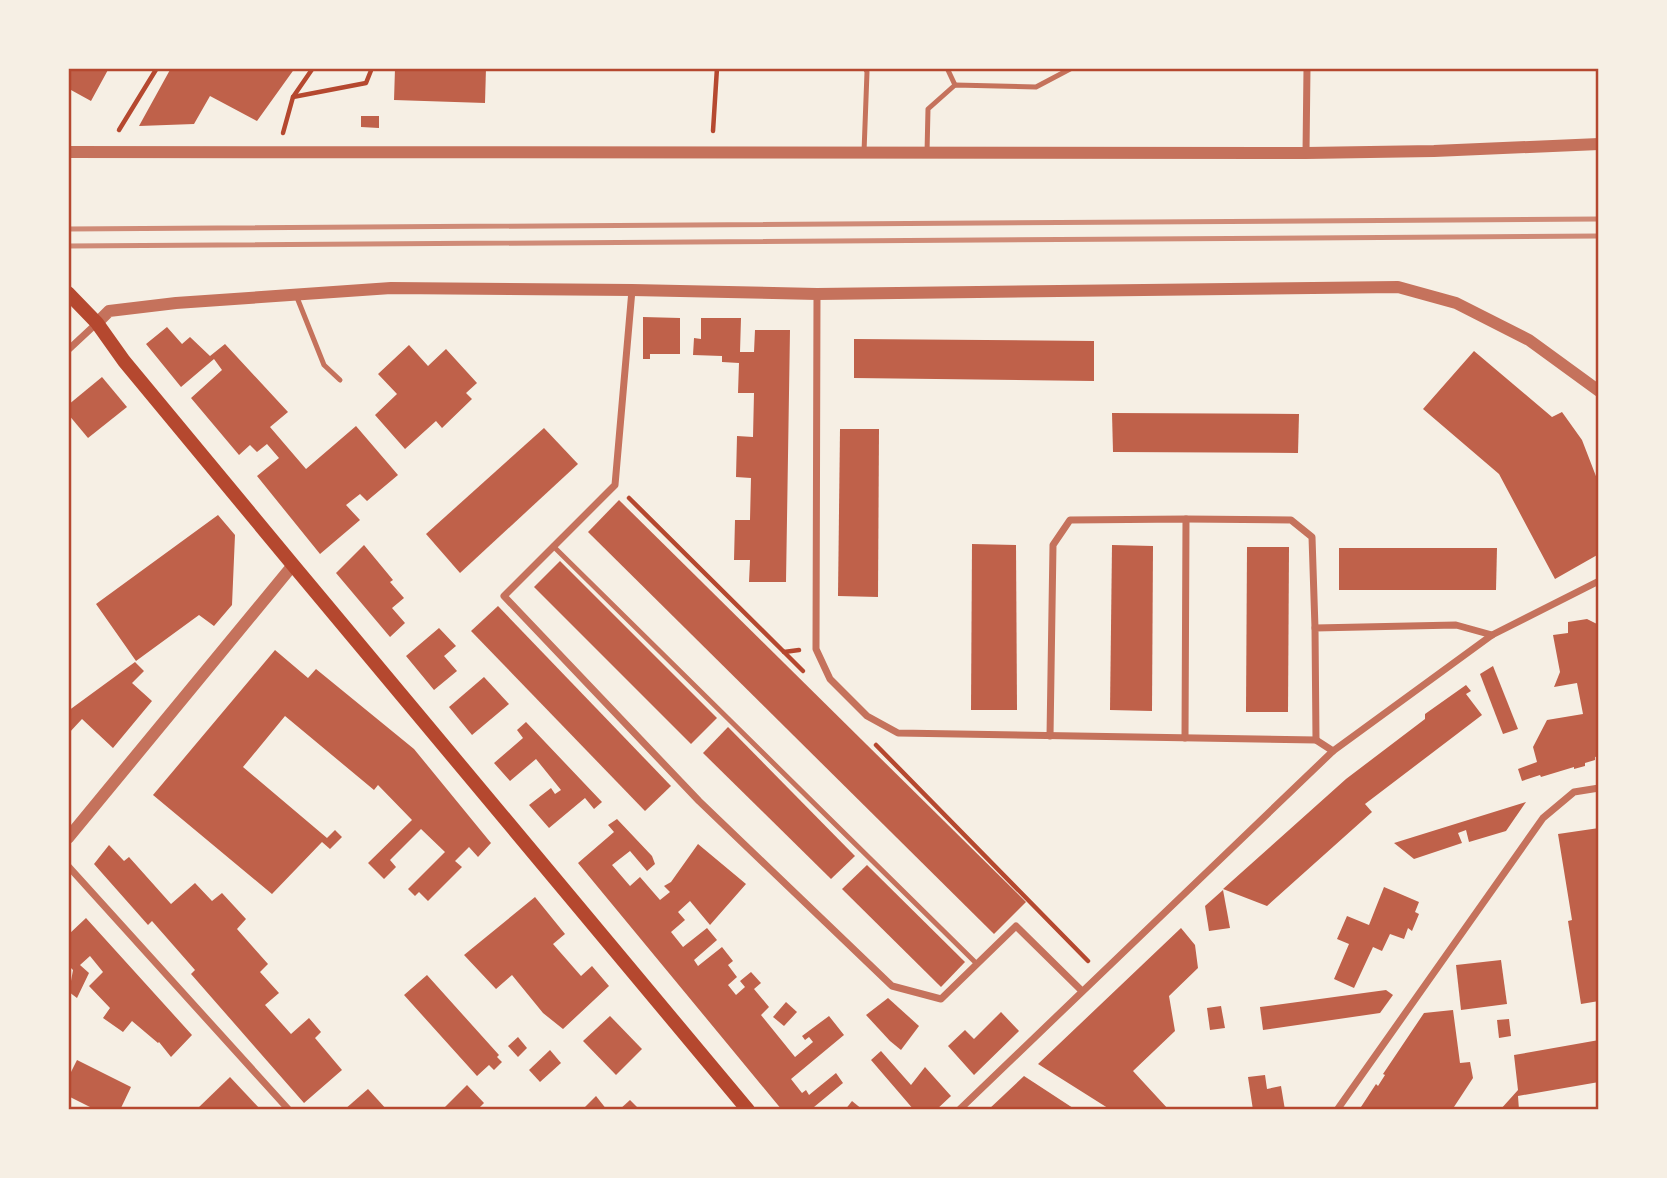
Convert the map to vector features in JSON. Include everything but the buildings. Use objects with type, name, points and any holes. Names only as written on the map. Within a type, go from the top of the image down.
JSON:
[{"type":"main road","points":[[68,293],[97,323],[124,361],[748,1110]]},
{"type":"street","points":[[1306,153],[1307,68]]},
{"type":"street","points":[[68,152],[1306,153],[1599,144]]},
{"type":"street","points":[[68,350],[109,311],[176,303],[391,288],[817,295],[1398,288],[1456,303],[1529,340],[1599,391]]},
{"type":"street","points":[[632,290],[615,485],[504,596],[699,801],[892,986],[940,999],[1016,926],[1082,991]]},
{"type":"street","points":[[817,295],[816,649],[830,679],[867,716],[898,733],[1316,740],[1332,751]]},
{"type":"street","points":[[1185,738],[1186,519]]},
{"type":"street","points":[[1050,736],[1053,545],[1070,520],[1291,520],[1312,537],[1316,740]]},
{"type":"street","points":[[68,838],[293,565]]},
{"type":"street","points":[[960,1110],[1332,751],[1492,635],[1599,581]]},
{"type":"street","points":[[1315,628],[1456,625],[1492,635]]},
{"type":"street","points":[[1337,1110],[1543,818],[1574,792],[1599,788]]},
{"type":"street","points":[[68,866],[289,1110]]},
{"type":"lane","points":[[864,152],[865,68]]},
{"type":"lane","points":[[947,68],[955,85]]},
{"type":"lane","points":[[927,152],[928,109],[955,85],[1035,87],[1073,68]]},
{"type":"lane","points":[[296,295],[324,365],[340,380]]},
{"type":"lane","points":[[553,546],[977,964]]},
{"type":"path","points":[[117,133],[157,68]]},
{"type":"path","points":[[283,134],[293,97],[313,68]]},
{"type":"path","points":[[293,97],[366,83],[372,68]]},
{"type":"path","points":[[713,131],[718,68]]},
{"type":"path","points":[[615,485],[803,671]]},
{"type":"path","points":[[784,652],[816,649]]},
{"type":"path","points":[[871,740],[1101,974]]},
{"type":"railway","points":[[68,229],[1599,219]]},
{"type":"railway","points":[[68,246],[1599,236]]}]
